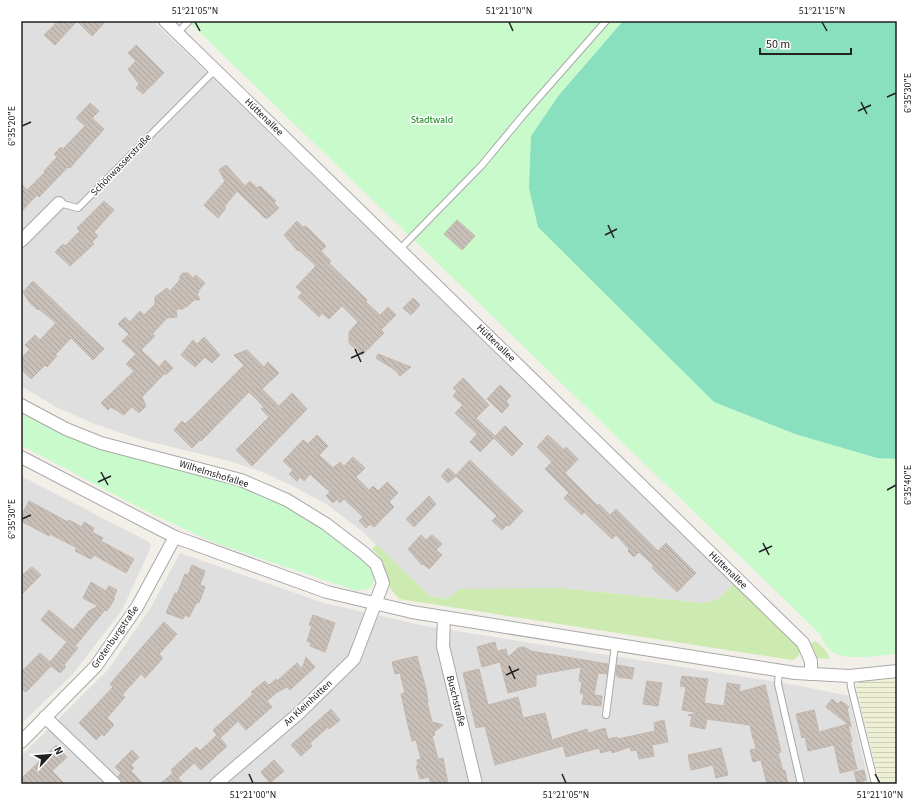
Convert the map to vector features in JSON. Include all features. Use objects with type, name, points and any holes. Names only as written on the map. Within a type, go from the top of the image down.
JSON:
[{"type":"street","name":"Hüttenallee","points":[[165,21],[803,643],[811,661],[811,674]]},
{"type":"street","name":"Schönwasserstraße","points":[[21,242],[59,203]]},
{"type":"street","name":"Wilhelmshofallee","points":[[21,405],[66,429],[101,443],[241,480],[287,500],[326,524],[364,552],[376,564],[383,583],[375,605]]},
{"type":"street","points":[[21,457],[175,537],[327,592],[375,605],[616,645],[779,670],[811,674],[850,676],[897,671]]},
{"type":"street","name":"Grotenburgstraße","points":[[21,742],[96,666],[137,607],[175,537]]},
{"type":"street","name":"An Kleinhütten","points":[[216,784],[298,714],[354,659],[375,605]]},
{"type":"street","name":"Buschstraße","points":[[444,617],[443,646],[476,784]]},
{"type":"street","points":[[45,717],[115,784]]},
{"type":"lane","points":[[177,33],[189,21]]},
{"type":"lane","points":[[400,249],[482,165],[561,71],[606,21]]},
{"type":"lane","name":"Schönwasserstraße","points":[[59,203],[78,208],[215,70]]},
{"type":"lane","points":[[606,715],[616,645]]},
{"type":"lane","points":[[779,670],[778,684],[801,784]]},
{"type":"lane","points":[[850,676],[875,784]]},
{"type":"shaded area","points":[[21,21],[153,21],[736,582],[718,599],[703,603],[562,588],[449,599],[430,596],[363,532],[326,504],[293,486],[260,471],[229,461],[139,439],[92,423],[56,407],[21,386]]},
{"type":"shaded area","points":[[21,476],[149,542],[151,547],[122,610],[72,675],[21,724]]},
{"type":"shaded area","points":[[180,553],[324,603],[425,626],[796,685],[849,696],[869,784],[21,784],[21,756],[108,670],[151,607]]},
{"type":"green space","name":"Stadtwald","points":[[188,21],[623,21],[559,95],[531,136],[714,402],[795,434],[877,458],[897,459],[897,654],[854,657],[845,656],[831,651],[825,644],[821,635]]},
{"type":"green space","points":[[623,21],[897,21],[897,459],[877,458],[795,434],[714,402],[538,227],[529,188],[531,136],[559,95]]},
{"type":"green space","points":[[21,411],[269,497],[310,521],[370,566],[375,576],[371,588],[357,591],[212,542],[138,507],[21,445]]},
{"type":"green space","points":[[377,545],[430,596],[448,599],[460,589],[562,588],[703,603],[718,599],[736,582],[799,644],[799,654],[797,658],[792,660],[399,599],[390,588],[383,562],[372,548]]},
{"type":"green space","points":[[815,641],[826,651],[829,659],[817,658],[811,644]]},
{"type":"green space","points":[[897,678],[897,784],[880,784],[856,688],[859,682]]},
{"type":"building","points":[[58,21],[77,21],[55,45],[44,35]]},
{"type":"building","points":[[77,21],[106,21],[92,36]]},
{"type":"building","points":[[136,45],[164,73],[143,94],[136,88],[139,84],[128,69],[136,61],[128,53]]},
{"type":"building","points":[[90,103],[99,111],[92,118],[104,129],[70,168],[68,167],[39,197],[37,195],[21,212],[21,184],[27,190],[45,172],[44,171],[57,157],[54,154],[61,147],[63,149],[85,126],[76,118]]},
{"type":"building","points":[[226,165],[245,186],[250,181],[257,188],[260,186],[276,201],[274,203],[279,208],[268,218],[265,218],[237,191],[224,207],[226,208],[218,218],[204,205],[225,181],[219,170]]},
{"type":"building","points":[[104,201],[114,210],[94,232],[98,236],[92,242],[94,244],[70,266],[55,252],[63,244],[65,246],[80,231],[77,228]]},
{"type":"building","points":[[457,220],[475,236],[462,250],[444,234]]},
{"type":"building","points":[[297,221],[303,227],[308,228],[326,246],[321,251],[331,261],[329,263],[367,300],[366,302],[380,315],[388,307],[396,315],[381,330],[384,333],[362,355],[349,343],[349,332],[358,322],[342,306],[329,319],[322,313],[319,317],[298,297],[302,293],[296,287],[316,266],[299,250],[298,251],[284,235]]},
{"type":"building","points":[[183,273],[188,273],[193,278],[196,275],[205,283],[197,294],[200,300],[194,300],[183,309],[176,309],[177,317],[167,318],[152,334],[155,336],[141,350],[159,367],[165,360],[173,368],[166,375],[165,373],[142,397],[146,406],[139,413],[132,407],[124,415],[111,407],[108,410],[101,403],[134,371],[126,364],[136,354],[122,341],[129,334],[118,324],[125,317],[130,322],[140,311],[144,315],[155,304],[155,297],[167,288],[170,291],[180,280],[180,276]]},
{"type":"building","points":[[33,281],[104,349],[93,360],[71,338],[55,355],[57,356],[47,367],[45,365],[31,379],[21,369],[21,359],[30,349],[25,345],[35,335],[40,340],[56,323],[30,303],[23,292]]},
{"type":"building","points":[[413,298],[420,305],[411,315],[403,308]]},
{"type":"building","points":[[204,337],[220,355],[212,363],[205,357],[195,367],[181,355],[193,340],[197,344]]},
{"type":"building","points":[[247,350],[264,367],[268,362],[279,373],[262,389],[279,406],[292,393],[307,409],[252,466],[236,450],[269,417],[261,409],[264,407],[249,392],[201,441],[200,440],[192,448],[174,430],[182,421],[185,424],[190,420],[244,365],[234,355]]},
{"type":"building","points":[[378,354],[411,367],[400,376],[395,370],[376,358]]},
{"type":"building","points":[[463,378],[489,405],[476,418],[495,436],[505,426],[523,444],[512,456],[494,438],[480,452],[470,442],[477,434],[455,413],[463,405],[453,396],[457,391],[453,388]]},
{"type":"building","points":[[500,385],[511,396],[506,401],[509,405],[502,413],[487,399]]},
{"type":"building","points":[[317,435],[328,446],[319,455],[333,468],[340,462],[344,466],[353,457],[365,468],[356,477],[369,490],[373,486],[378,491],[387,482],[398,493],[389,502],[394,507],[374,527],[370,524],[366,528],[359,521],[363,517],[344,499],[340,503],[337,499],[333,503],[326,496],[330,492],[310,474],[304,481],[300,477],[297,481],[289,474],[293,470],[283,461],[303,440],[308,444]]},
{"type":"building","points":[[548,435],[564,450],[566,447],[578,459],[565,473],[598,506],[599,504],[610,515],[616,509],[658,551],[666,543],[696,573],[677,592],[652,568],[654,566],[639,552],[634,557],[616,535],[612,539],[584,512],[582,515],[564,498],[569,493],[545,469],[552,462],[537,447]]},
{"type":"building","points":[[470,460],[523,511],[509,526],[507,525],[502,530],[492,521],[497,516],[456,476],[448,483],[441,476],[448,468],[456,475]]},
{"type":"building","points":[[429,496],[436,504],[414,527],[406,519]]},
{"type":"building","points":[[29,501],[68,522],[69,520],[82,527],[84,522],[94,528],[92,532],[103,538],[101,541],[134,559],[126,573],[94,555],[91,559],[75,551],[77,548],[50,534],[49,536],[21,521],[21,516]]},
{"type":"building","points":[[421,535],[426,540],[432,535],[442,544],[436,550],[442,555],[429,569],[423,564],[422,565],[408,549]]},
{"type":"building","points":[[192,565],[205,571],[200,585],[205,587],[199,603],[197,602],[189,617],[185,615],[183,619],[166,613],[175,593],[177,594],[185,574],[188,575]]},
{"type":"building","points":[[32,567],[41,575],[21,595],[21,576]]},
{"type":"building","points":[[91,582],[106,591],[109,586],[117,590],[113,599],[115,598],[107,611],[105,610],[75,646],[78,648],[64,665],[66,667],[60,673],[51,666],[26,692],[21,688],[21,672],[40,653],[50,662],[67,642],[41,620],[49,610],[73,630],[89,611],[98,606],[83,598]]},
{"type":"building","points":[[313,615],[335,623],[325,652],[310,646],[311,643],[307,641],[312,626],[309,625]]},
{"type":"building","points":[[164,622],[177,634],[159,654],[163,658],[145,678],[141,674],[122,695],[125,697],[107,718],[114,725],[104,736],[102,734],[96,740],[79,723],[113,687],[110,684]]},
{"type":"building","points":[[495,642],[497,651],[506,649],[508,657],[518,648],[524,647],[531,651],[608,664],[607,674],[598,673],[594,695],[602,696],[601,706],[582,704],[584,694],[580,693],[582,682],[579,681],[581,667],[536,675],[536,686],[508,693],[500,662],[482,667],[477,647]]},
{"type":"building","points":[[417,656],[426,689],[427,702],[432,722],[443,725],[434,732],[435,735],[432,736],[438,759],[443,758],[448,784],[431,784],[429,777],[420,779],[416,766],[418,766],[417,760],[421,759],[416,740],[412,741],[408,725],[401,694],[405,693],[400,673],[395,674],[392,662]]},
{"type":"building","points":[[306,657],[315,667],[290,690],[287,687],[276,693],[267,701],[272,707],[246,730],[238,721],[220,738],[227,746],[201,770],[194,763],[178,778],[184,784],[160,784],[173,773],[171,770],[196,747],[200,751],[217,735],[213,730],[253,694],[251,692],[265,681],[269,685],[276,679],[277,681],[297,663],[302,669]]},
{"type":"building","points":[[617,665],[634,668],[632,679],[618,677],[616,675]]},
{"type":"building","points":[[479,669],[488,705],[518,697],[523,718],[545,713],[552,740],[587,729],[588,733],[605,728],[608,739],[617,737],[618,739],[655,731],[654,723],[664,720],[668,742],[652,745],[654,756],[639,759],[637,750],[631,751],[630,747],[612,753],[611,750],[601,753],[599,748],[566,757],[563,746],[495,765],[485,726],[476,728],[463,673]]},
{"type":"building","points":[[682,676],[708,679],[704,703],[724,706],[727,683],[740,685],[739,692],[765,685],[781,752],[778,753],[783,771],[785,770],[788,784],[767,784],[761,760],[753,762],[750,750],[756,749],[754,740],[756,739],[753,739],[750,725],[707,719],[705,729],[690,726],[692,716],[688,715],[699,713],[682,710],[686,687],[680,686]]},
{"type":"building","points":[[647,681],[662,683],[658,706],[643,704]]},
{"type":"building","points":[[832,699],[838,704],[841,701],[849,707],[847,709],[851,727],[848,725],[852,741],[850,741],[857,769],[840,773],[834,745],[808,751],[805,737],[802,738],[796,714],[814,710],[819,732],[848,724],[826,707]]},
{"type":"building","points":[[331,709],[340,720],[329,729],[328,727],[310,743],[312,746],[301,756],[291,745]]},
{"type":"building","points":[[56,745],[67,757],[52,771],[65,784],[21,784],[21,779]]},
{"type":"building","points":[[721,748],[728,775],[716,778],[713,765],[691,770],[688,755]]},
{"type":"building","points":[[132,750],[139,757],[131,765],[134,768],[131,771],[143,784],[122,784],[118,776],[121,773],[115,767]]},
{"type":"building","points":[[274,760],[284,771],[270,783],[261,772]]},
{"type":"building","points":[[864,770],[866,780],[857,783],[854,772]]}]
